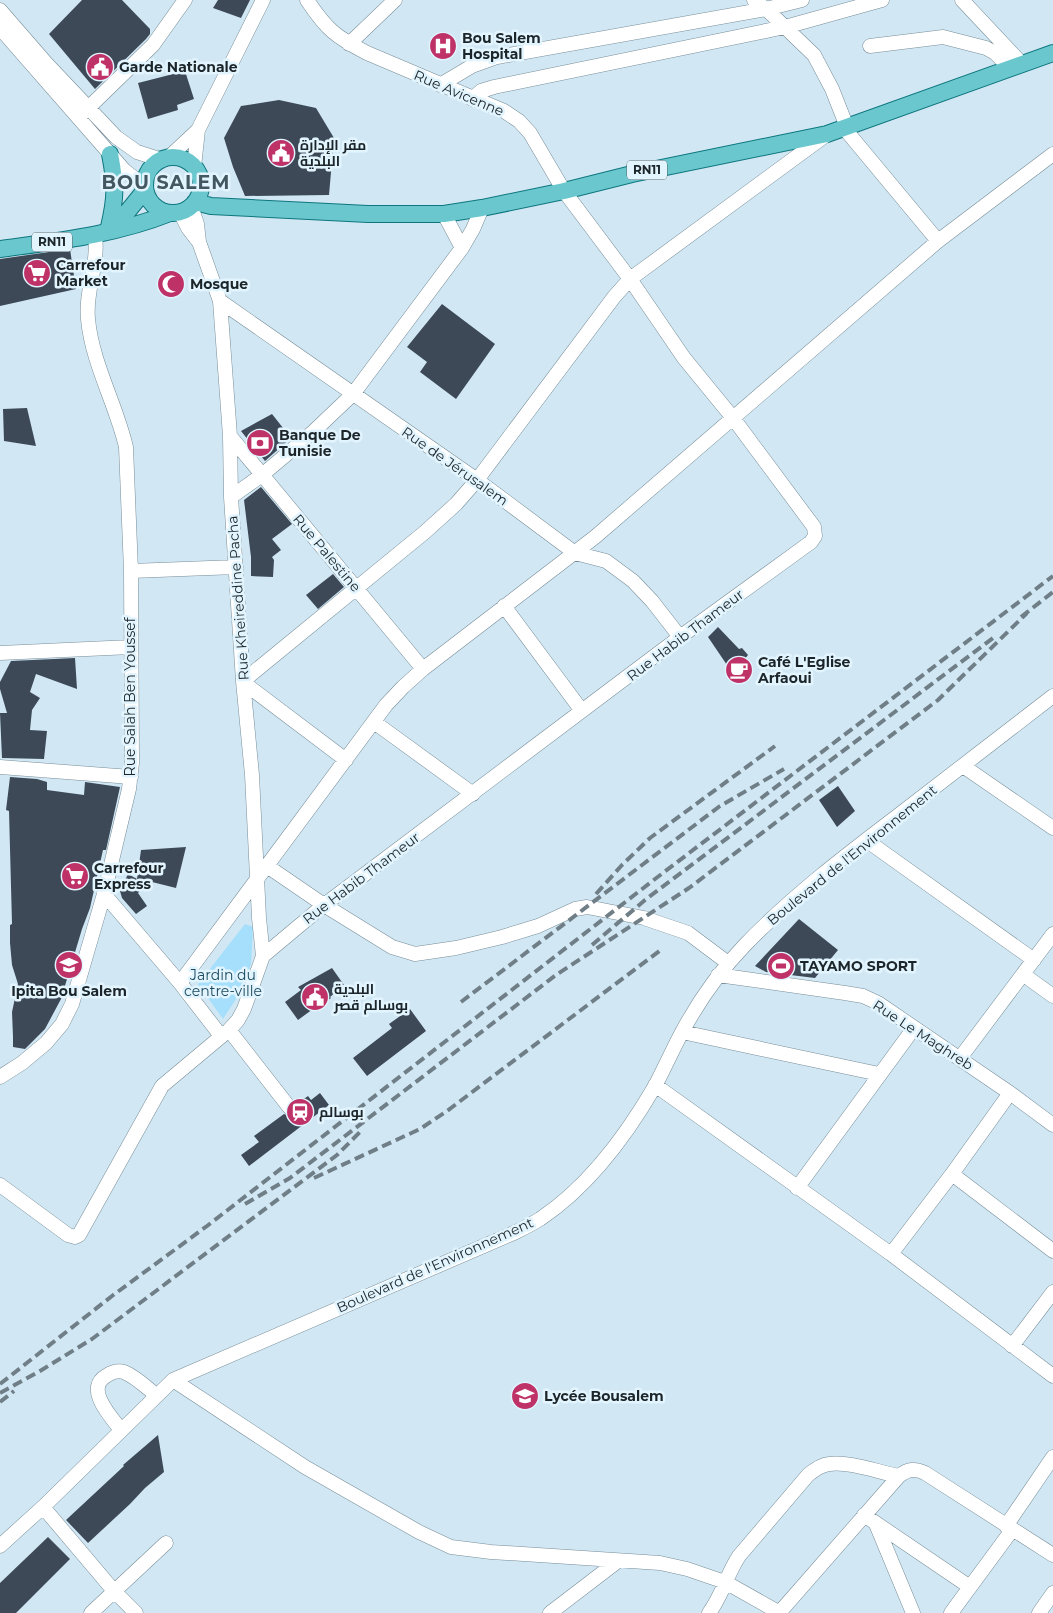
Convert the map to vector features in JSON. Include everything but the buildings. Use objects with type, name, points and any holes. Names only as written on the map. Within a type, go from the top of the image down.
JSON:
[{"type":"main road","name":"RN11","points":[[145,188],[148,197],[157,208],[187,204],[368,214],[444,214],[564,191],[632,174],[827,134],[1053,53]]},
{"type":"main road","points":[[102,232],[115,198],[115,180],[110,154]]},
{"type":"main road","points":[[102,232],[128,211],[145,188],[147,175],[153,166],[165,159],[178,158],[186,161],[194,167],[199,176],[187,204]]},
{"type":"main road","name":"RN11","points":[[0,249],[133,226],[187,204]]},
{"type":"street","points":[[83,112],[153,45],[184,0]]},
{"type":"street","points":[[194,167],[198,130],[263,0]]},
{"type":"street","name":"Rue Avicenne","points":[[307,0],[321,21],[333,34],[349,44],[472,99],[504,111],[530,133],[564,191],[630,279],[684,358],[733,418],[814,527],[815,536],[811,542]]},
{"type":"street","points":[[349,44],[395,0]]},
{"type":"street","points":[[754,0],[814,55],[832,89],[845,127],[938,241]]},
{"type":"street","points":[[440,85],[472,66],[497,56],[766,9],[802,0]]},
{"type":"street","points":[[472,99],[481,91],[494,87],[785,27],[882,0]]},
{"type":"street","points":[[962,0],[1016,66]]},
{"type":"street","points":[[0,10],[46,64],[83,112],[110,154],[145,188]]},
{"type":"street","points":[[0,28],[83,112],[137,152],[165,159],[198,130]]},
{"type":"street","points":[[870,46],[943,37],[986,48],[1016,66]]},
{"type":"street","points":[[346,760],[244,682],[425,532],[456,504],[477,480],[614,297],[630,279],[827,134]]},
{"type":"street","points":[[180,982],[386,705],[403,687],[423,669],[575,553],[938,241],[1053,154]]},
{"type":"street","name":"Rue Kheireddine Pacha","points":[[187,204],[188,228],[199,242],[220,301],[230,436],[231,496],[252,775],[263,956]]},
{"type":"street","points":[[231,496],[262,475],[354,394],[462,248],[482,208]]},
{"type":"street","points":[[444,214],[462,248]]},
{"type":"street","name":"Rue Salah Ben Youssef","points":[[0,1078],[46,1043],[62,1024],[72,1004],[104,894],[131,777],[130,571],[126,447],[94,349],[88,319],[88,301],[96,247],[102,232]]},
{"type":"street","name":"Rue de Jérusalem","points":[[220,301],[477,480],[575,553],[606,561],[633,581],[652,601],[680,637]]},
{"type":"street","name":"Rue Palestine","points":[[230,436],[423,669]]},
{"type":"street","name":"Rue Habib Thameur","points":[[263,956],[324,905],[680,637],[811,542]]},
{"type":"street","points":[[130,571],[236,567]]},
{"type":"street","points":[[504,606],[582,711]]},
{"type":"street","points":[[0,652],[131,647]]},
{"type":"street","name":"Boulevard de l'Environnement","points":[[0,1546],[43,1507],[173,1380],[516,1232],[539,1220],[562,1202],[607,1156],[630,1124],[655,1086],[682,1032],[718,975],[728,963],[782,908],[866,840],[1053,696]]},
{"type":"street","points":[[374,722],[473,794]]},
{"type":"street","points":[[962,766],[1053,828]]},
{"type":"street","points":[[0,768],[131,777]]},
{"type":"street","points":[[866,840],[1034,960]]},
{"type":"street","points":[[267,866],[324,905],[392,947],[416,954],[456,948],[502,937],[538,926],[575,909],[587,907],[636,916],[688,933],[728,963]]},
{"type":"street","points":[[104,894],[289,1107]]},
{"type":"street","points":[[960,1058],[1053,934]]},
{"type":"street","points":[[0,1185],[68,1235],[75,1237],[78,1235],[162,1086],[238,1020],[244,1009],[263,956]]},
{"type":"street","points":[[1024,974],[1053,996]]},
{"type":"street","name":"Rue Le Maghreb","points":[[718,975],[863,996],[878,1003],[960,1058],[1053,1125]]},
{"type":"street","points":[[798,1188],[914,1028]]},
{"type":"street","points":[[682,1032],[879,1074]]},
{"type":"street","points":[[655,1086],[891,1254],[1053,1376]]},
{"type":"street","points":[[891,1254],[952,1174],[1010,1093]]},
{"type":"street","points":[[952,1174],[1053,1251]]},
{"type":"street","points":[[1012,1346],[1053,1292]]},
{"type":"street","points":[[122,1430],[100,1401],[98,1389],[102,1378],[114,1371],[123,1372],[134,1377],[156,1395]]},
{"type":"street","points":[[173,1380],[305,1467],[436,1541],[451,1547],[660,1563],[687,1569],[725,1582],[779,1613],[904,1472],[918,1470],[1053,1555]]},
{"type":"street","points":[[951,1613],[1009,1528],[1053,1457]]},
{"type":"street","points":[[709,1613],[739,1556],[808,1475],[818,1467],[828,1464],[842,1464],[899,1476]]},
{"type":"street","points":[[43,1507],[114,1591],[136,1613]]},
{"type":"street","points":[[864,1515],[970,1587]]},
{"type":"street","points":[[876,1523],[913,1613]]},
{"type":"street","points":[[90,1613],[166,1543]]},
{"type":"street","points":[[550,1613],[618,1561]]},
{"type":"street","points":[[1038,1613],[1053,1593]]},
{"type":"green space","name":"Jardin du centre-ville","points":[[245,924],[253,927],[251,964],[240,993],[223,1019],[198,984]]},
{"type":"railway","points":[[0,1384],[655,879],[1053,576]]},
{"type":"railway","points":[[1021,617],[1053,592]]},
{"type":"railway","points":[[245,1204],[290,1178],[556,975],[689,888],[938,700],[1027,613]]},
{"type":"railway","points":[[592,945],[645,900],[993,638]]},
{"type":"railway","points":[[596,894],[650,838],[775,746]]},
{"type":"railway","points":[[461,1002],[720,806],[784,769]]},
{"type":"railway","points":[[314,1178],[420,1129],[447,1111],[662,949]]},
{"type":"railway","points":[[0,1393],[92,1339],[337,1155],[363,1129]]},
{"type":"railway","points":[[0,1402],[14,1391]]},
{"type":"place","name":"Bou Salem Hospital","points":[[443,46]]},
{"type":"place","name":"Garde Nationale","points":[[100,67]]},
{"type":"place","name":"مقر الإدارة البلدية","points":[[281,153]]},
{"type":"place","name":"Carrefour Market","points":[[37,273]]},
{"type":"place","name":"Mosque","points":[[171,284]]},
{"type":"place","name":"Banque De Tunisie","points":[[260,443]]},
{"type":"place","name":"Café L'Eglise Arfaoui","points":[[739,670]]},
{"type":"place","name":"Carrefour Express","points":[[75,876]]},
{"type":"place","name":"Ipita Bou Salem","points":[[69,965]]},
{"type":"place","name":"TAYAMO SPORT","points":[[781,966]]},
{"type":"place","name":"البلدية بوسالم قصر","points":[[315,997]]},
{"type":"place","name":"بوسالم","points":[[300,1112]]},
{"type":"place","name":"Lycée Bousalem","points":[[525,1396]]},
{"type":"district","name":"BOU SALEM","points":[[166,182]]}]
